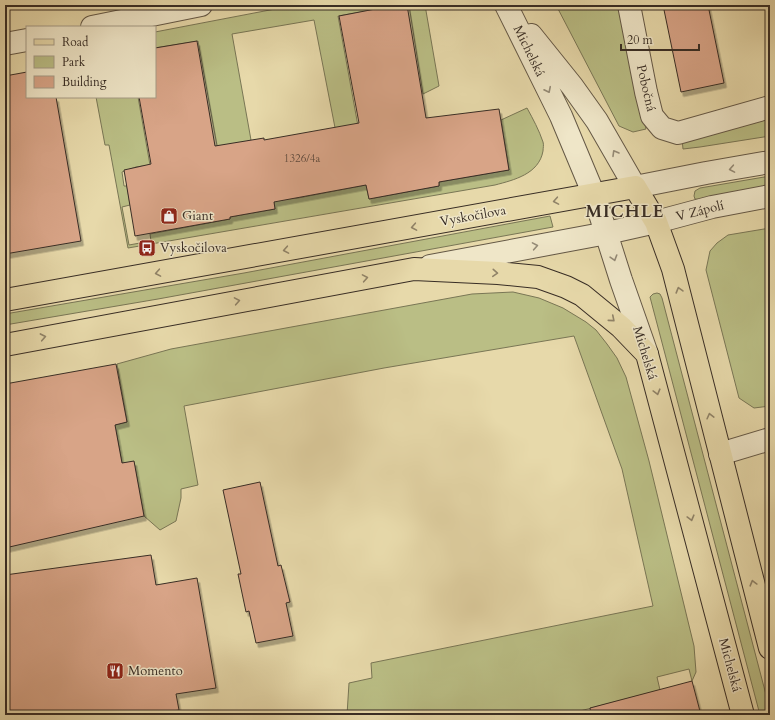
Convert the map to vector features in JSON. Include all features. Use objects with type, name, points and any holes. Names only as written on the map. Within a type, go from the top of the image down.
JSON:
[{"type":"main road","name":"Vyskočilova","points":[[5,300],[635,187]]},
{"type":"main road","name":"Michelská","points":[[635,187],[656,222],[673,269],[770,648]]},
{"type":"main road","points":[[5,345],[414,269],[531,276],[566,287],[582,295],[616,322],[647,354]]},
{"type":"main road","name":"Michelská","points":[[647,354],[743,715]]},
{"type":"street","points":[[97,26],[201,5]]},
{"type":"street","name":"Michelská","points":[[506,5],[589,109],[635,187]]},
{"type":"street","name":"Michelská","points":[[506,5],[561,116],[594,194],[621,280],[647,354]]},
{"type":"street","name":"Pobočná","points":[[630,5],[650,110],[652,116],[662,128],[678,133],[770,107]]},
{"type":"street","points":[[5,44],[26,40]]},
{"type":"street","points":[[635,187],[770,162]]},
{"type":"street","name":"V Zápolí","points":[[607,233],[712,207],[770,196]]},
{"type":"street","points":[[414,269],[607,233]]},
{"type":"street","points":[[720,454],[770,439]]},
{"type":"green space","points":[[296,5],[401,5],[338,16],[358,126],[338,143],[314,20],[232,34],[251,140],[218,151],[198,41],[156,48],[156,32]]},
{"type":"green space","points":[[409,5],[425,5],[439,86],[423,94]]},
{"type":"green space","points":[[556,5],[619,5],[646,129],[633,132],[619,126]]},
{"type":"green space","points":[[96,98],[138,98],[150,165],[136,167],[122,172],[124,186],[127,186],[130,205],[122,207],[129,245],[151,241],[150,234],[275,209],[274,200],[298,198],[366,185],[369,199],[439,186],[439,182],[509,170],[501,120],[527,108],[541,138],[543,151],[541,159],[531,171],[510,181],[495,185],[128,248],[109,145],[105,145]]},
{"type":"green space","points":[[770,113],[770,136],[683,149],[682,139]]},
{"type":"green space","points":[[770,176],[770,188],[702,200],[695,199],[694,196],[695,191],[700,188]]},
{"type":"green space","points":[[550,216],[553,227],[158,299],[5,325],[5,314],[244,273]]},
{"type":"green space","points":[[770,228],[770,406],[754,408],[739,398],[706,270],[710,251],[717,243],[728,235]]},
{"type":"green space","points":[[513,292],[539,298],[563,308],[586,322],[596,330],[617,358],[626,377],[649,461],[694,646],[696,672],[692,681],[689,669],[657,677],[660,690],[580,711],[581,715],[347,715],[349,683],[372,678],[371,663],[653,606],[622,469],[574,336],[384,368],[184,406],[198,485],[181,489],[181,498],[176,521],[160,530],[144,516],[134,462],[122,463],[115,425],[127,422],[117,364],[171,349],[472,294]]},
{"type":"green space","points":[[657,293],[660,294],[662,298],[770,710],[770,715],[760,715],[650,297]]},
{"type":"building","points":[[396,5],[407,5],[426,118],[499,109],[509,170],[439,182],[439,186],[369,199],[366,185],[274,202],[275,209],[230,217],[230,219],[135,236],[124,170],[151,164],[139,98],[156,98],[156,48],[197,41],[215,146],[264,138],[264,140],[359,123],[339,16]]},
{"type":"building","points":[[663,5],[708,5],[724,83],[681,92]]},
{"type":"building","points":[[26,72],[26,98],[56,98],[81,241],[5,254],[5,76]]},
{"type":"building","points":[[116,364],[127,422],[115,425],[122,463],[134,461],[144,516],[5,548],[5,384]]},
{"type":"building","points":[[260,482],[278,566],[281,565],[290,602],[286,603],[293,636],[256,643],[249,611],[246,612],[238,574],[241,574],[223,490]]},
{"type":"building","points":[[151,555],[156,585],[197,578],[216,688],[176,694],[179,710],[150,715],[5,715],[5,575]]},
{"type":"building","points":[[692,681],[701,715],[591,715],[590,708]]},
{"type":"place","name":"Giant","points":[[169,216]]},
{"type":"place","name":"Vyskočilova","points":[[147,248]]},
{"type":"place","name":"Momento","points":[[115,671]]},
{"type":"district","name":"MICHLE","points":[[625,211]]}]
